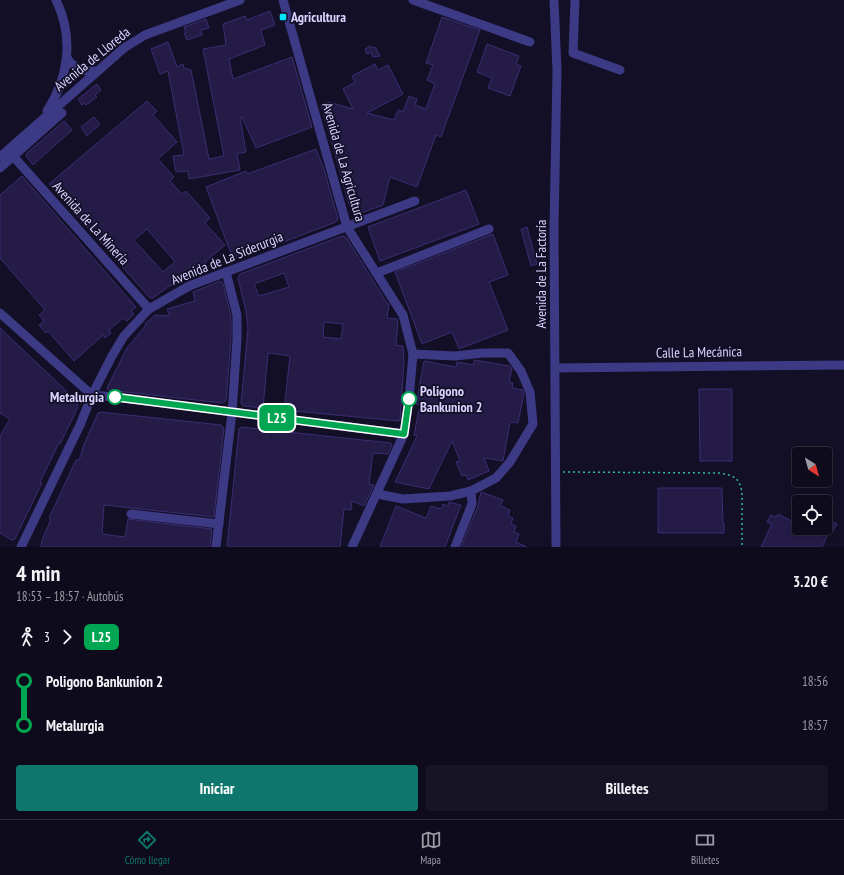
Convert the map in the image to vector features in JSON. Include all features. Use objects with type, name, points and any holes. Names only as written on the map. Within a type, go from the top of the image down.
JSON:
[{"type":"street","points":[[38,123],[51,105],[60,87],[67,58],[68,41],[66,28],[56,0]]},
{"type":"street","name":"Avenida de Lloreda","points":[[0,157],[96,71],[124,48],[140,38],[240,0]]},
{"type":"street","name":"Avenida de La Agricultura","points":[[283,0],[347,227],[403,315],[413,354],[404,434],[352,547]]},
{"type":"street","points":[[413,0],[530,42]]},
{"type":"street","name":"Avenida de La Factoría","points":[[554,0],[557,71],[554,227],[556,547]]},
{"type":"street","points":[[575,0],[573,52],[620,70]]},
{"type":"street","points":[[67,58],[71,64],[80,70],[96,71]]},
{"type":"street","name":"Avenida de Lloreda","points":[[0,168],[62,113]]},
{"type":"street","name":"Avenida de La Minería","points":[[13,156],[149,309]]},
{"type":"street","name":"Avenida de La Siderurgia","points":[[21,547],[80,425],[92,395],[112,356],[124,336],[149,309],[189,286],[415,201]]},
{"type":"street","points":[[377,272],[489,229]]},
{"type":"street","points":[[216,547],[232,413],[237,339],[237,314],[226,272]]},
{"type":"street","points":[[0,313],[92,395],[404,434]]},
{"type":"street","points":[[377,494],[403,499],[450,496],[471,491],[483,486],[496,478],[510,462],[533,424],[530,392],[521,371],[508,353],[483,353],[455,356],[413,354]]},
{"type":"street","name":"Calle La Mecánica","points":[[555,368],[844,365]]},
{"type":"street","points":[[455,547],[472,504],[471,491]]},
{"type":"street","points":[[131,514],[219,524]]},
{"type":"path","points":[[556,472],[720,473],[731,475],[736,478],[740,484],[742,492],[742,547]]},
{"type":"building","points":[[270,11],[275,25],[261,30],[265,45],[229,59],[233,79],[292,57],[312,127],[256,148],[242,117],[240,117],[246,152],[237,154],[240,170],[189,179],[188,171],[176,172],[173,156],[184,155],[168,71],[160,74],[151,49],[168,42],[177,67],[183,64],[184,68],[191,70],[209,159],[224,156],[203,49],[226,45],[223,24],[245,16],[247,20]]},
{"type":"building","points":[[442,17],[480,30],[441,137],[436,135],[417,187],[390,177],[383,205],[364,212],[356,211],[351,208],[349,204],[321,104],[329,102],[353,109],[343,89],[355,82],[352,76],[375,64],[378,70],[388,65],[403,94],[367,113],[394,120],[398,110],[403,112],[409,96],[417,99],[415,105],[426,109],[435,84],[427,80],[433,65],[426,63]]},
{"type":"building","points":[[206,19],[209,28],[201,30],[202,35],[187,40],[184,33],[186,33],[184,27]]},
{"type":"building","points":[[487,44],[519,56],[516,64],[521,66],[510,96],[488,88],[492,78],[477,72]]},
{"type":"building","points":[[371,46],[373,48],[375,47],[380,56],[373,57],[371,52],[367,54],[365,49]]},
{"type":"building","points":[[97,84],[101,90],[95,95],[97,97],[86,105],[84,103],[82,105],[78,99]]},
{"type":"building","points":[[147,101],[157,111],[153,115],[177,142],[158,159],[174,177],[170,181],[182,194],[186,191],[210,218],[205,223],[225,245],[205,262],[209,268],[201,272],[197,267],[187,276],[188,277],[168,287],[153,298],[149,297],[49,184]],"holes":[[[147,229],[175,262],[163,272],[134,240]]]},
{"type":"building","points":[[94,117],[100,124],[87,136],[81,127]]},
{"type":"building","points":[[64,121],[72,130],[33,165],[26,156],[28,152]]},
{"type":"building","points":[[316,149],[324,169],[338,219],[336,222],[273,246],[233,259],[206,187],[246,171],[247,174]]},
{"type":"building","points":[[22,176],[136,307],[131,311],[134,314],[127,321],[123,318],[109,330],[111,333],[105,338],[103,335],[74,361],[48,331],[46,333],[39,325],[44,321],[39,315],[45,310],[0,258],[0,195]]},
{"type":"building","points":[[466,190],[479,224],[380,261],[368,227]]},
{"type":"building","points":[[527,227],[537,264],[531,266],[521,229]]},
{"type":"building","points":[[493,234],[508,275],[489,282],[508,330],[459,349],[452,332],[422,344],[395,272]]},
{"type":"building","points":[[342,236],[346,237],[389,304],[387,318],[397,319],[398,322],[396,345],[403,346],[404,363],[400,420],[284,410],[290,356],[268,353],[263,408],[243,406],[241,403],[248,329],[246,311],[238,278],[240,274]],"holes":[[[284,273],[289,287],[259,296],[254,284]],[[324,322],[343,324],[341,339],[323,337]]]},
{"type":"building","points":[[220,281],[223,283],[231,316],[231,339],[226,401],[222,403],[108,390],[107,388],[127,348],[146,325],[145,324],[155,315],[170,316],[167,309],[195,301],[193,292]]},
{"type":"building","points":[[0,328],[76,400],[78,407],[40,482],[42,483],[15,539],[12,540],[0,533],[0,436],[10,419],[0,413]]},
{"type":"building","points":[[474,360],[510,366],[512,369],[509,382],[513,383],[512,388],[523,390],[524,393],[518,423],[510,422],[503,461],[484,458],[489,471],[468,480],[466,475],[462,476],[456,462],[460,461],[452,441],[429,489],[395,482],[417,436],[414,435],[420,405],[416,404],[424,361],[456,367],[457,362],[474,365]]},
{"type":"building","points":[[699,389],[732,389],[732,461],[700,461]]},
{"type":"building","points":[[101,412],[221,425],[224,428],[214,517],[104,505],[102,534],[125,537],[128,519],[212,529],[210,547],[41,547],[42,540],[51,519],[49,518],[76,460],[79,460],[82,449],[98,413]]},
{"type":"building","points":[[241,427],[391,443],[392,445],[388,454],[373,453],[369,484],[374,485],[364,506],[352,501],[351,510],[344,509],[340,547],[227,547],[239,429]]},
{"type":"building","points":[[658,488],[722,488],[724,533],[658,533]]},
{"type":"building","points":[[481,492],[503,500],[500,506],[510,510],[508,516],[513,518],[511,524],[516,526],[514,532],[519,534],[516,542],[527,547],[461,547],[478,506]]},
{"type":"building","points":[[449,502],[461,505],[445,547],[380,547],[396,506],[426,518],[431,506],[441,509],[443,504],[448,506]]},
{"type":"building","points":[[778,514],[792,521],[792,535],[828,535],[822,547],[761,547],[772,524],[767,522],[771,515],[776,517]]},
{"type":"building","points":[[832,521],[837,524],[832,531]]},
{"type":"bus line","name":"L25","points":[[115,397],[404,434],[409,399]]},
{"type":"place","name":"Agricultura","points":[[283,17]]},
{"type":"place","name":"Metalurgia","points":[[115,397]]},
{"type":"place","name":"Poligono Bankunion 2","points":[[409,399]]}]
